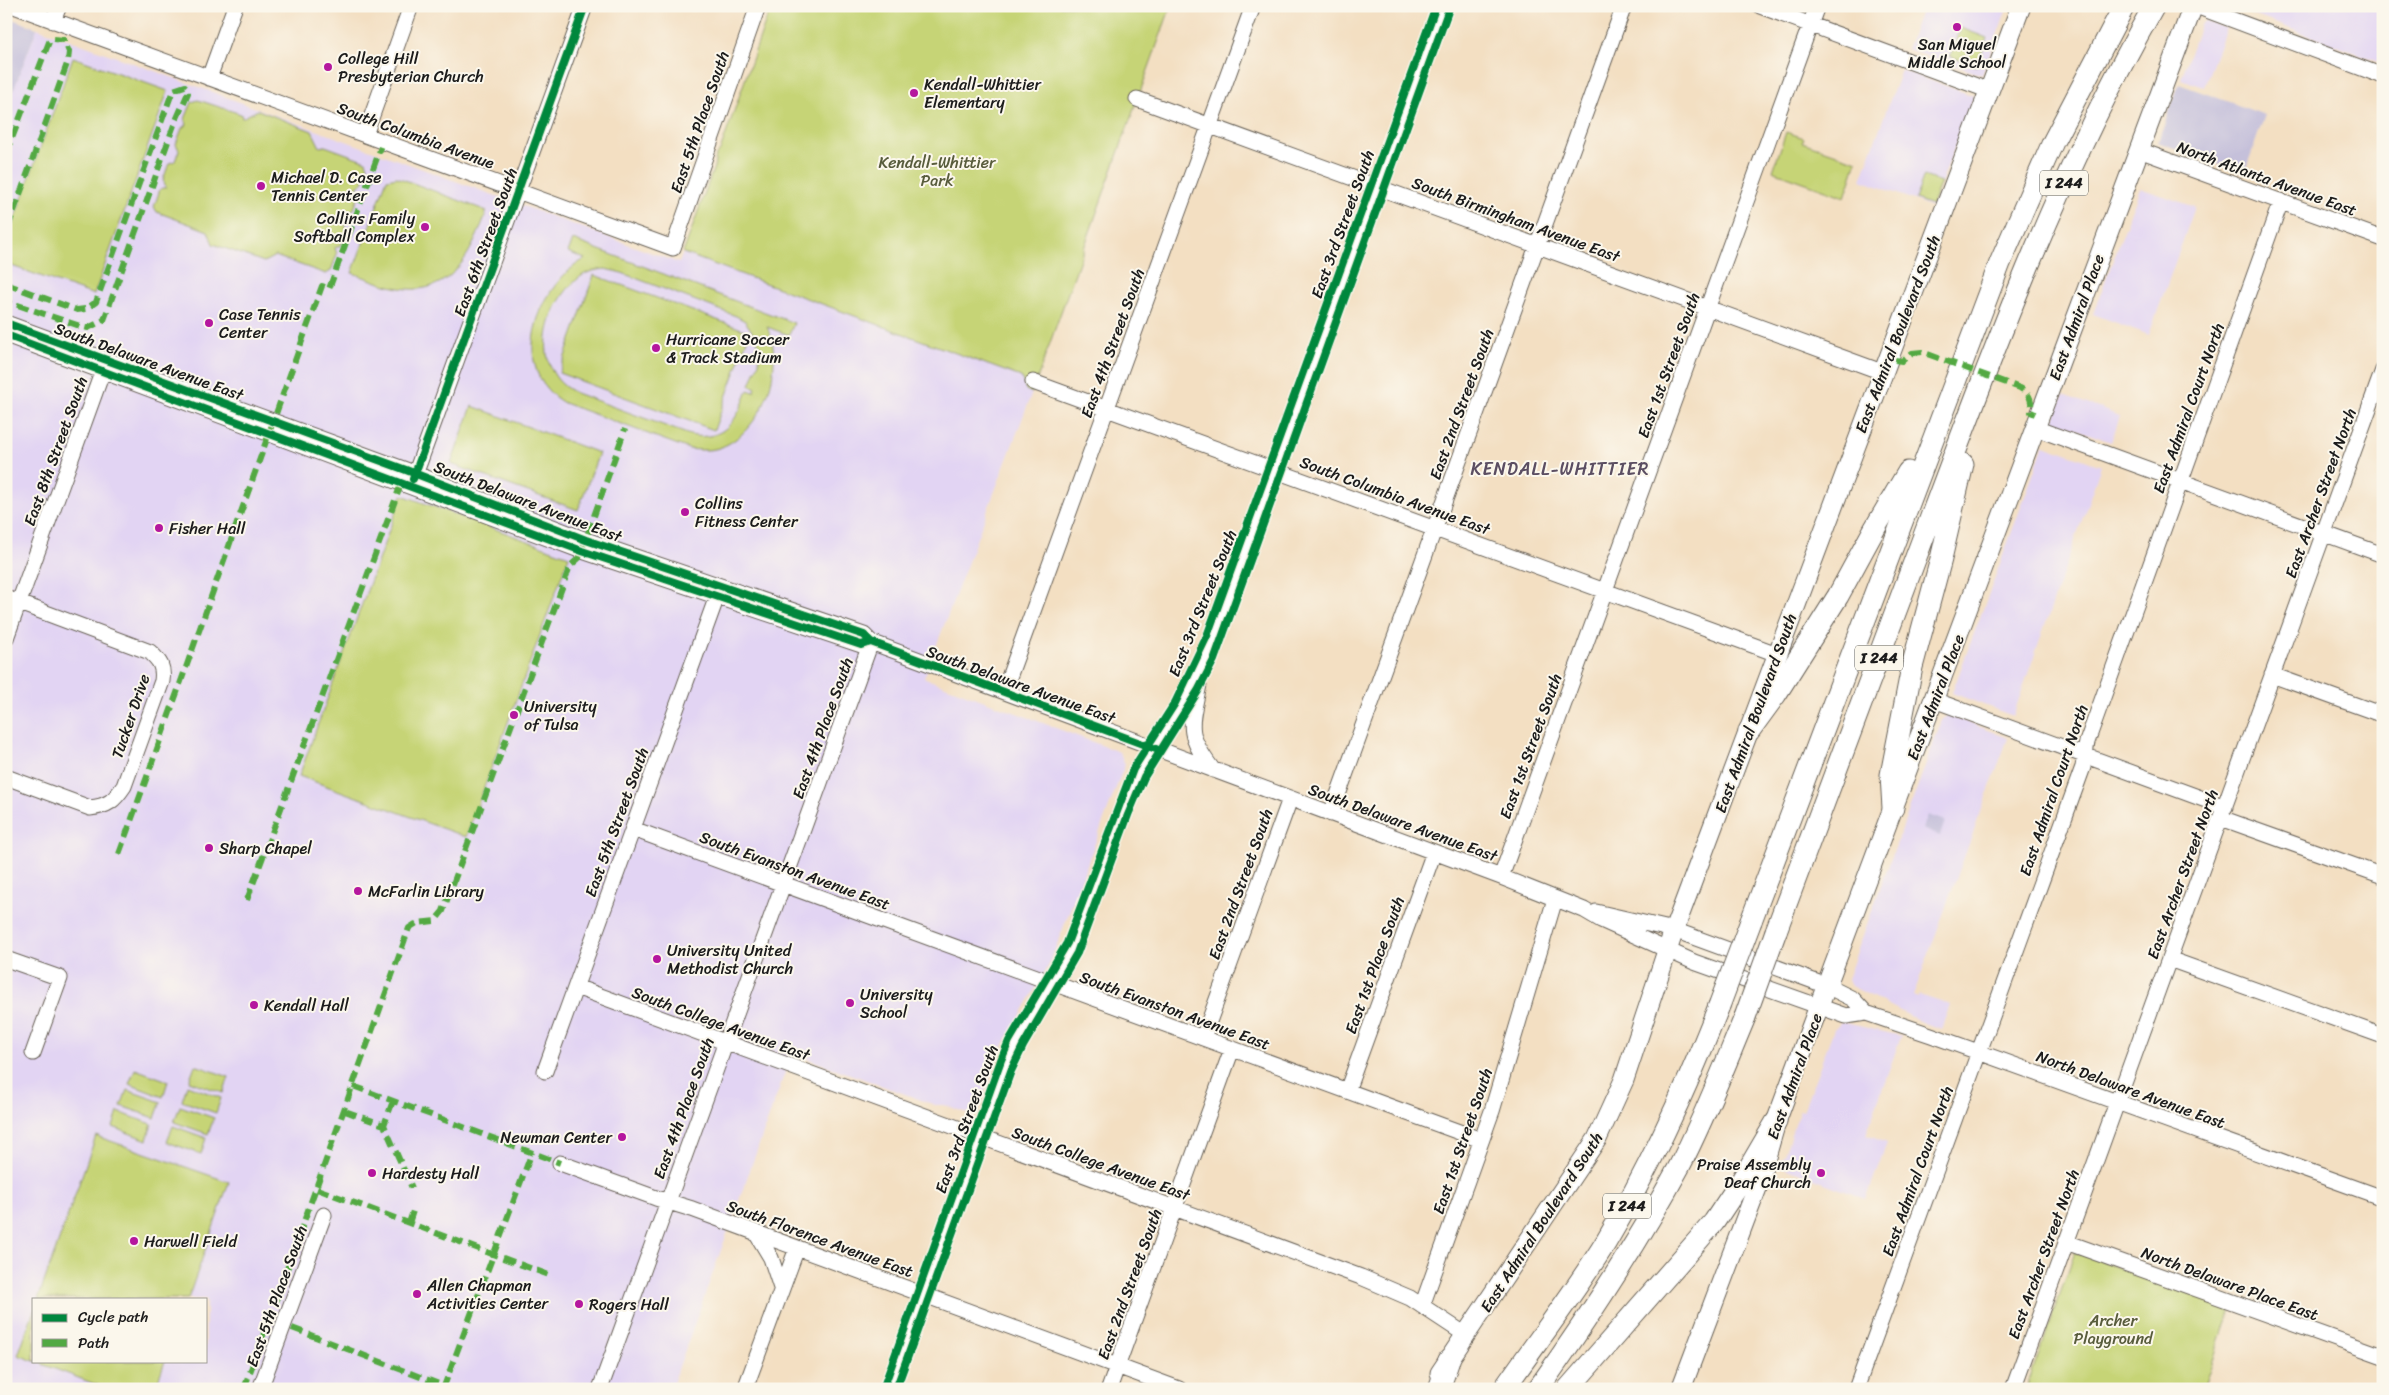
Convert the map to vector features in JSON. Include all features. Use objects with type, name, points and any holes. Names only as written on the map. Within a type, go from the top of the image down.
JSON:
[{"type":"highway","name":"I 244","points":[[1504,1389],[1605,1244],[1642,1180],[1676,1110],[1719,1006],[2000,263],[2029,194],[2091,67],[2124,6]]},
{"type":"highway","name":"I 244","points":[[1538,1389],[1599,1303],[1670,1182],[1712,1095],[1745,1017],[2017,290],[2063,185],[2101,106],[2154,6]]},
{"type":"highway","points":[[1893,808],[1891,775],[1912,667],[1941,560],[1981,384]]},
{"type":"highway","points":[[1749,731],[1776,694],[1838,596],[1875,528],[1938,423]]},
{"type":"highway","points":[[1568,1389],[1714,1222],[1742,1180],[1776,1122]]},
{"type":"highway","points":[[1440,1389],[1449,1360]]},
{"type":"main road","name":"East Admiral Boulevard South","points":[[1430,1389],[1596,1139],[1624,1080],[1674,930],[2021,6]]},
{"type":"main road","name":"East Admiral Place","points":[[1682,1389],[1757,1188],[1776,1122],[2139,150],[2195,6]]},
{"type":"street","points":[[14,6],[53,21],[59,6]]},
{"type":"street","points":[[209,78],[235,6]]},
{"type":"street","points":[[365,136],[411,6]]},
{"type":"street","name":"East 6th Street South","points":[[413,480],[585,6]]},
{"type":"street","name":"East 5th Place South","points":[[673,248],[758,6]]},
{"type":"street","name":"East 4th Street South","points":[[1004,691],[1253,6]]},
{"type":"street","name":"East 3rd Street South","points":[[889,1389],[1011,1053],[1076,938],[1130,791],[1186,698],[1205,660],[1443,6]]},
{"type":"street","name":"East 2nd Street South","points":[[1331,814],[1624,6]]},
{"type":"street","points":[[1760,6],[1990,91]]},
{"type":"street","name":"East 1st Street South","points":[[1501,877],[1817,6]]},
{"type":"street","points":[[2195,6],[2383,76]]},
{"type":"street","name":"South Columbia Avenue","points":[[53,21],[673,248]]},
{"type":"street","name":"South Birmingham Avenue East","points":[[1137,99],[1882,372]]},
{"type":"street","name":"North Atlanta Avenue East","points":[[2139,150],[2383,239]]},
{"type":"street","name":"East Admiral Court North","points":[[1856,1389],[2083,767],[2087,742],[2281,202]]},
{"type":"street","name":"South Delaware Avenue East","points":[[6,322],[105,366]]},
{"type":"street","name":"South Delaware Avenue East","points":[[6,335],[105,366],[413,480],[586,540],[719,591],[864,635],[871,642],[1501,877],[1584,910],[1601,920],[1667,950]]},
{"type":"street","name":"East 8th Street South","points":[[6,638],[13,601],[105,366]]},
{"type":"street","name":"East Archer Street North","points":[[2013,1389],[2324,534],[2377,404],[2383,370]]},
{"type":"street","name":"South Columbia Avenue East","points":[[1033,382],[1604,591]]},
{"type":"street","points":[[2035,428],[2383,555]]},
{"type":"street","name":"East 5th Street South","points":[[545,1071],[719,591]]},
{"type":"street","points":[[1604,591],[1777,654]]},
{"type":"street","name":"Tucker Drive","points":[[6,777],[90,808],[102,807],[115,800],[124,786],[164,671],[159,660],[150,652],[13,601]]},
{"type":"street","name":"East 4th Place South","points":[[600,1389],[871,642]]},
{"type":"street","points":[[1205,660],[1191,716],[1198,750],[1214,770]]},
{"type":"street","points":[[2272,675],[2383,715]]},
{"type":"street","points":[[1934,700],[2085,755],[2383,876]]},
{"type":"street","name":"East 2nd Street South","points":[[1203,1038],[1290,799]]},
{"type":"street","name":"South Evanston Avenue East","points":[[633,829],[1481,1140]]},
{"type":"street","name":"East 1st Place South","points":[[1348,1091],[1434,852]]},
{"type":"street","name":"East 1st Street South","points":[[1422,1306],[1502,1080],[1555,899]]},
{"type":"street","name":"South Delaware Avenue East","points":[[1584,910],[1602,912],[1674,930]]},
{"type":"street","name":"North Delaware Avenue East","points":[[1674,930],[1827,986],[1853,999],[1866,1013]]},
{"type":"street","name":"North Delaware Avenue East","points":[[1667,950],[1694,962],[1846,1016],[1866,1013],[2383,1198]]},
{"type":"street","points":[[6,959],[60,978],[33,1053]]},
{"type":"street","points":[[2169,959],[2383,1036]]},
{"type":"street","name":"South College Avenue East","points":[[576,987],[1361,1277],[1422,1306],[1466,1335]]},
{"type":"street","name":"East 2nd Street South","points":[[1109,1389],[1232,1049]]},
{"type":"street","name":"South Florence Avenue East","points":[[560,1163],[1180,1389]]},
{"type":"street","name":"East 5th Place South","points":[[260,1389],[324,1215]]},
{"type":"street","points":[[756,1233],[770,1258],[782,1288]]},
{"type":"street","name":"North Delaware Place East","points":[[2066,1242],[2383,1356]]},
{"type":"street","points":[[745,1389],[797,1248]]},
{"type":"shaded area","name":"San Miguel Middle School","points":[[1923,6],[2008,6],[1982,75],[1907,49]]},
{"type":"shaded area","points":[[2229,6],[2383,6],[2383,63]]},
{"type":"shaded area","points":[[6,17],[37,28],[6,110]]},
{"type":"shaded area","points":[[2205,21],[2226,28],[2204,87],[2181,79],[2200,25]]},
{"type":"shaded area","name":"University of Tulsa","points":[[37,28],[679,263],[683,253],[1021,377],[1026,390],[1032,393],[924,678],[1119,752],[1125,764],[1050,963],[998,1055],[976,1116],[944,1105],[935,1105],[792,1053],[671,1389],[6,1389],[6,110]]},
{"type":"shaded area","points":[[1901,70],[1974,96],[1932,207],[1861,180]]},
{"type":"shaded area","points":[[2179,84],[2265,115],[2244,174],[2158,142]]},
{"type":"shaded area","points":[[2140,188],[2195,207],[2149,335],[2093,314]]},
{"type":"shaded area","points":[[2063,395],[2120,416],[2111,442],[2054,421]]},
{"type":"shaded area","points":[[2044,445],[2101,466],[2013,716],[1952,693]]},
{"type":"shaded area","points":[[1948,715],[2008,738],[1913,996],[1918,998],[1919,995],[1950,1005],[1941,1029],[1922,1022],[1851,986],[1847,979],[1942,720]]},
{"type":"shaded area","points":[[1928,815],[1945,821],[1940,836],[1922,829]]},
{"type":"shaded area","points":[[1841,1022],[1901,1036],[1866,1135],[1887,1143],[1866,1199],[1780,1166],[1800,1110],[1803,1111],[1834,1029]]},
{"type":"green space","name":"Kendall-Whittier Park","points":[[771,6],[1171,6],[1032,393],[1026,390],[1021,377],[683,253],[714,167],[716,155],[720,151]]},
{"type":"green space","points":[[1961,28],[1987,38],[1977,66],[1950,56]]},
{"type":"green space","points":[[73,57],[168,91],[94,295],[6,264],[6,242]]},
{"type":"green space","name":"Michael D. Case Tennis Center","points":[[198,100],[241,114],[242,118],[258,110],[312,131],[320,147],[325,146],[366,161],[368,167],[363,183],[357,186],[360,192],[354,209],[348,214],[345,224],[347,229],[341,245],[335,248],[337,254],[331,271],[326,274],[275,256],[264,262],[213,244],[208,231],[157,212],[154,207],[160,189],[166,187],[163,180],[169,163],[175,161],[179,150],[176,144],[182,128],[187,125],[185,119],[192,102]]},
{"type":"green space","points":[[1786,132],[1804,138],[1802,142],[1857,161],[1845,197],[1773,171]]},
{"type":"green space","points":[[1924,176],[1941,182],[1932,205],[1915,199]]},
{"type":"green space","name":"Collins Family Softball Complex","points":[[397,177],[487,211],[475,241],[458,268],[447,278],[434,285],[418,289],[400,288],[382,284],[352,273],[387,179]]},
{"type":"green space","points":[[573,240],[794,323],[789,335],[767,327],[772,343],[774,361],[772,379],[767,397],[758,414],[747,428],[734,440],[719,448],[708,450],[689,449],[564,403],[547,388],[536,370],[533,350],[535,328],[542,307],[553,288],[568,271],[585,259],[568,252]],"holes":[[[605,269],[622,273],[736,316],[745,321],[757,339],[760,351],[759,362],[750,385],[756,388],[754,392],[748,390],[740,410],[721,432],[702,437],[690,435],[576,393],[561,383],[551,369],[547,353],[547,335],[559,301],[570,286],[583,275],[594,271]]]},
{"type":"green space","points":[[594,275],[750,332],[714,430],[559,373]]},
{"type":"green space","points":[[472,406],[599,453],[578,510],[451,464]]},
{"type":"green space","points":[[402,495],[569,556],[466,837],[299,776]]},
{"type":"green space","points":[[195,1065],[229,1077],[223,1093],[189,1081]]},
{"type":"green space","points":[[135,1069],[168,1081],[163,1097],[129,1084]]},
{"type":"green space","points":[[187,1085],[221,1098],[216,1113],[182,1101]]},
{"type":"green space","points":[[127,1090],[161,1102],[155,1118],[121,1106]]},
{"type":"green space","points":[[180,1106],[214,1118],[208,1134],[174,1122]]},
{"type":"green space","points":[[118,1112],[152,1124],[147,1140],[113,1127]]},
{"type":"green space","points":[[173,1126],[206,1138],[201,1154],[167,1142]]},
{"type":"green space","name":"Harwell Field","points":[[96,1136],[229,1182],[188,1298],[38,1298]]},
{"type":"green space","name":"Archer Playground","points":[[2075,1252],[2231,1308],[2203,1389],[2026,1389]]},
{"type":"green space","points":[[32,1316],[32,1360],[18,1355]]},
{"type":"green space","points":[[37,1362],[165,1362],[155,1389],[108,1389]]},
{"type":"marked path","points":[[6,154],[49,42],[53,39],[64,40],[69,52],[68,61],[6,233]]},
{"type":"marked path","points":[[6,284],[77,310],[86,309],[96,302],[173,90],[185,86],[188,89],[188,93],[174,125],[104,320],[88,328],[6,301]]},
{"type":"marked path","points":[[119,854],[322,286],[329,289],[381,147]]},
{"type":"marked path","points":[[1895,360],[1902,361],[1912,353],[1922,352],[2020,388],[2029,395],[2031,412],[2035,414]]},
{"type":"marked path","points":[[244,1389],[409,928],[417,923],[435,921],[443,911],[570,566],[579,558],[625,429]]},
{"type":"marked path","points":[[247,900],[400,487]]},
{"type":"marked path","points":[[353,1086],[560,1163]]},
{"type":"marked path","points":[[393,1101],[384,1125],[412,1188]]},
{"type":"marked path","points":[[345,1111],[384,1125]]},
{"type":"marked path","points":[[443,1389],[532,1152]]},
{"type":"marked path","points":[[317,1189],[549,1275]]},
{"type":"marked path","points":[[409,1223],[413,1211]]},
{"type":"marked path","points":[[292,1328],[444,1386]]},
{"type":"cycle path","points":[[413,479],[585,6]]},
{"type":"cycle path","points":[[883,1389],[1009,1041],[1067,943],[1133,769],[1175,703],[1207,636],[1436,6]]},
{"type":"cycle path","points":[[896,1389],[1011,1071],[1023,1046],[1077,953],[1144,777],[1198,691],[1214,660],[1450,6]]},
{"type":"cycle path","points":[[6,323],[406,470],[586,540],[864,635],[871,642],[1156,749]]},
{"type":"cycle path","points":[[6,335],[582,551],[861,645],[871,642]]},
{"type":"place","name":"San Miguel Middle School","points":[[1957,27]]},
{"type":"place","name":"College Hill Presbyterian Church","points":[[328,67]]},
{"type":"place","name":"Kendall-Whittier Elementary","points":[[914,93]]},
{"type":"place","name":"Michael D. Case Tennis Center","points":[[261,186]]},
{"type":"place","name":"Collins Family Softball Complex","points":[[425,227]]},
{"type":"place","name":"Case Tennis Center","points":[[209,323]]},
{"type":"place","name":"Hurricane Soccer & Track Stadium","points":[[656,348]]},
{"type":"place","name":"Collins Fitness Center","points":[[685,512]]},
{"type":"place","name":"Fisher Hall","points":[[159,528]]},
{"type":"place","name":"University of Tulsa","points":[[514,715]]},
{"type":"place","name":"Sharp Chapel","points":[[209,848]]},
{"type":"place","name":"McFarlin Library","points":[[358,891]]},
{"type":"place","name":"University United Methodist Church","points":[[657,959]]},
{"type":"place","name":"University School","points":[[850,1003]]},
{"type":"place","name":"Kendall Hall","points":[[254,1005]]},
{"type":"place","name":"Newman Center","points":[[622,1137]]},
{"type":"place","name":"Hardesty Hall","points":[[372,1173]]},
{"type":"place","name":"Praise Assembly Deaf Church","points":[[1821,1173]]},
{"type":"place","name":"Harwell Field","points":[[134,1241]]},
{"type":"place","name":"Allen Chapman Activities Center","points":[[417,1294]]},
{"type":"place","name":"Rogers Hall","points":[[579,1304]]},
{"type":"district","name":"KENDALL-WHITTIER","points":[[1560,469]]}]
